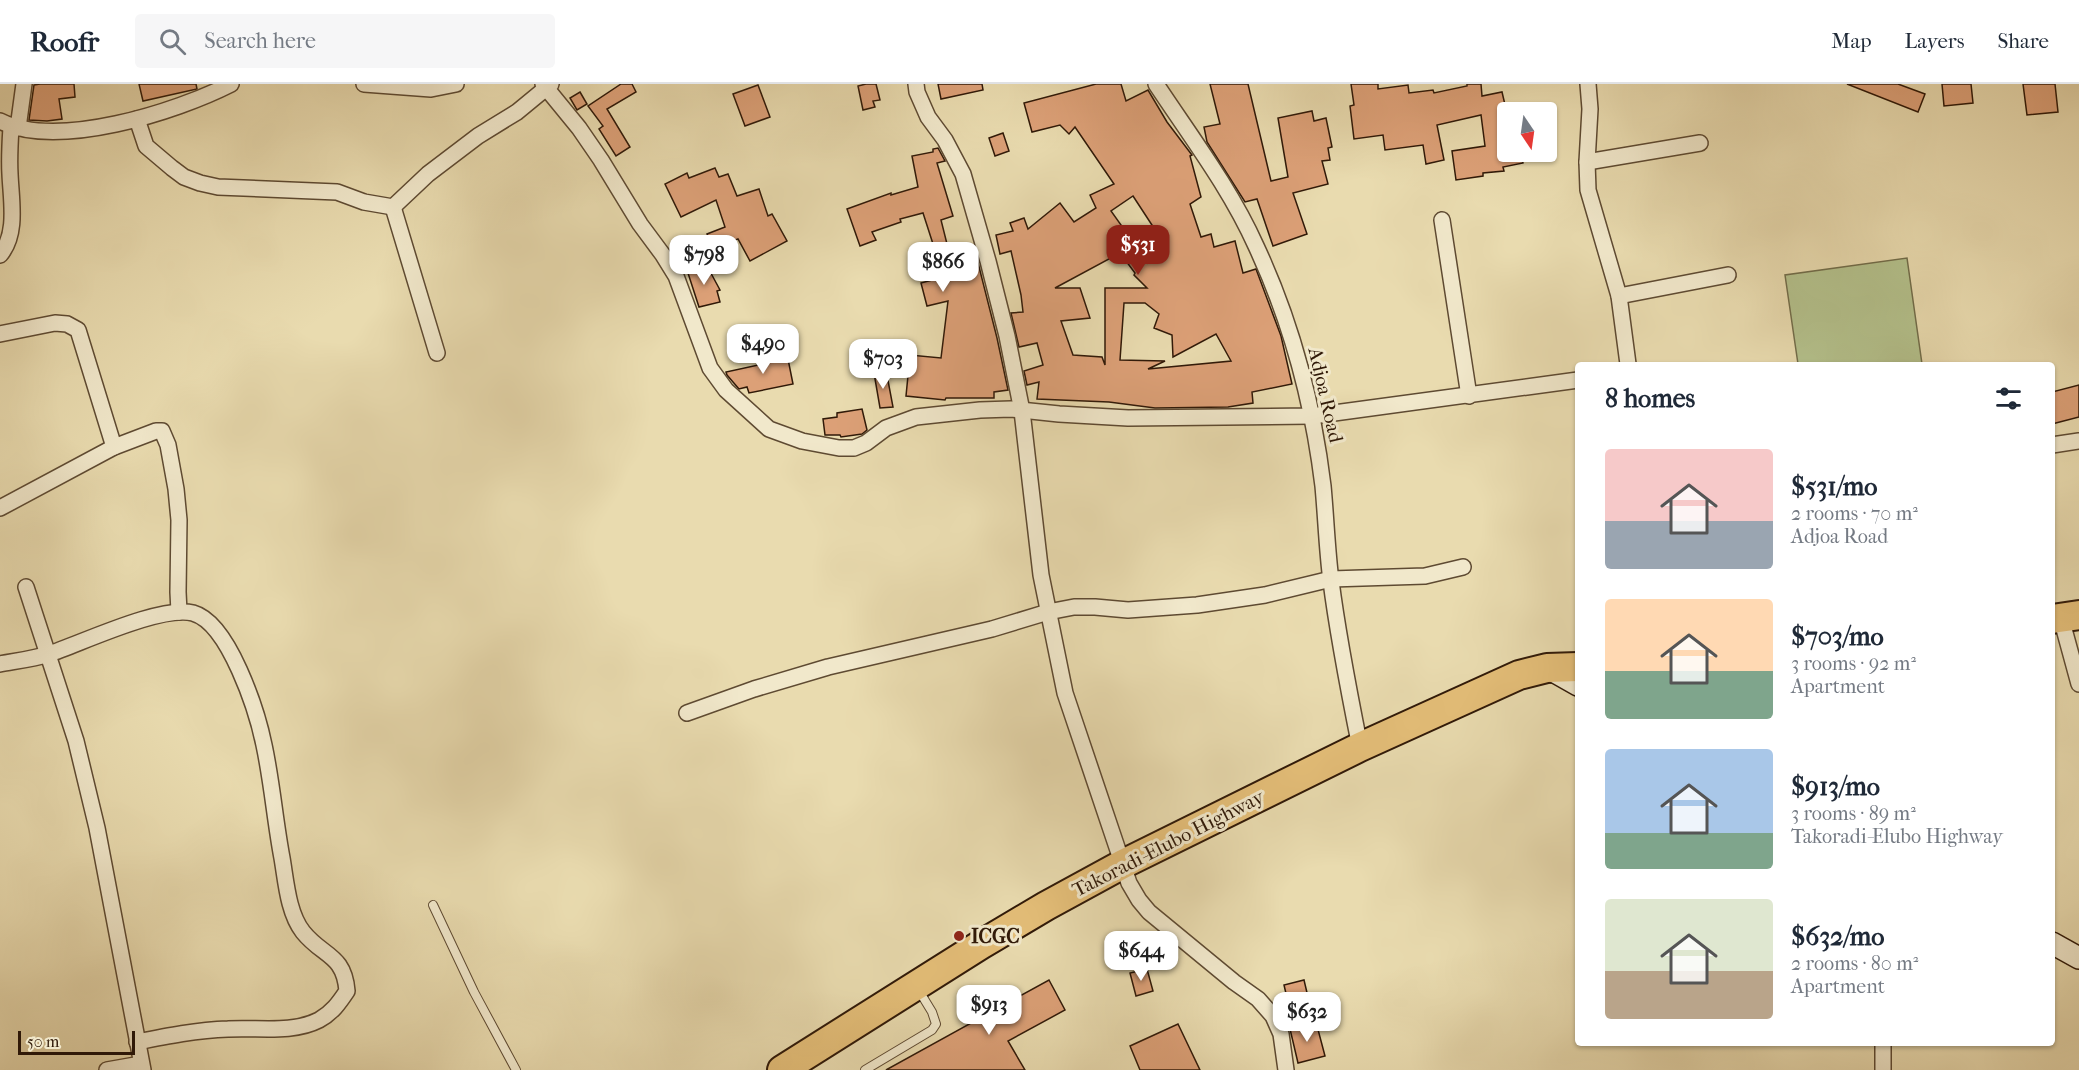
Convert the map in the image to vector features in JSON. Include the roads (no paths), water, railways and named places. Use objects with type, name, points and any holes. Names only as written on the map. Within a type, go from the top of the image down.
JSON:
[{"type":"highway","name":"Takoradi-Elubo Highway","points":[[782,1070],[1046,906],[1124,864],[1360,747],[1519,675],[1547,668],[1575,667]]},
{"type":"main road","points":[[1547,668],[1575,683]]},
{"type":"main road","points":[[2055,945],[2079,958]]},
{"type":"street","points":[[0,255],[8,246],[11,225],[10,126],[24,84]]},
{"type":"street","points":[[10,126],[37,132],[77,129],[137,119],[180,105],[231,84]]},
{"type":"street","points":[[364,84],[431,89],[456,84]]},
{"type":"street","points":[[916,84],[928,117],[945,140],[963,174],[1007,336],[1022,411],[1041,575],[1065,693],[1129,883],[1149,912],[1258,999],[1273,1016],[1281,1034],[1286,1070]]},
{"type":"street","name":"Adjoa Road","points":[[1156,84],[1234,201],[1257,248],[1282,311],[1312,416],[1323,486],[1337,629],[1360,747]]},
{"type":"street","points":[[1588,84],[1590,109],[1588,190],[1619,296],[1628,362]]},
{"type":"street","points":[[393,207],[428,174],[478,136],[517,112],[547,85],[602,160],[640,224],[676,276],[710,368],[726,390],[769,429],[802,441],[839,448],[854,448],[866,443],[886,428],[916,417],[1000,408],[1139,418],[1312,416],[1575,380]]},
{"type":"street","points":[[137,119],[147,146],[184,177],[200,183],[218,187],[337,192],[364,202],[393,207]]},
{"type":"street","points":[[1587,162],[1700,143]]},
{"type":"street","points":[[393,207],[437,352]]},
{"type":"street","points":[[1442,220],[1469,396]]},
{"type":"street","points":[[1619,296],[1728,275]]},
{"type":"street","points":[[0,333],[56,323],[67,324],[78,330],[114,447]]},
{"type":"street","points":[[1,503],[114,447],[156,431],[162,431],[166,437],[176,489],[179,520],[179,612]]},
{"type":"street","points":[[2055,445],[2079,441]]},
{"type":"street","points":[[687,713],[754,689],[828,668],[993,629],[1048,612],[1074,607],[1128,610],[1197,605],[1265,595],[1331,579],[1425,576],[1463,567]]},
{"type":"street","points":[[26,587],[76,741],[97,828],[142,1067],[107,1070]]},
{"type":"street","points":[[0,664],[47,654],[97,635],[167,613],[192,613],[204,618],[220,633],[230,649],[250,698],[264,744],[281,857],[293,914],[302,931],[338,962],[346,975],[348,991],[335,1009],[318,1021],[295,1028],[228,1029],[187,1033],[137,1042]]},
{"type":"street","points":[[2064,617],[2079,684]]},
{"type":"street","points":[[1883,1046],[1883,1070]]},
{"type":"lane","points":[[433,905],[474,992],[516,1070]]},
{"type":"lane","points":[[864,1070],[932,1030],[936,1024],[932,1012],[916,985]]},
{"type":"place","name":"ICGC","points":[[959,936]]}]
